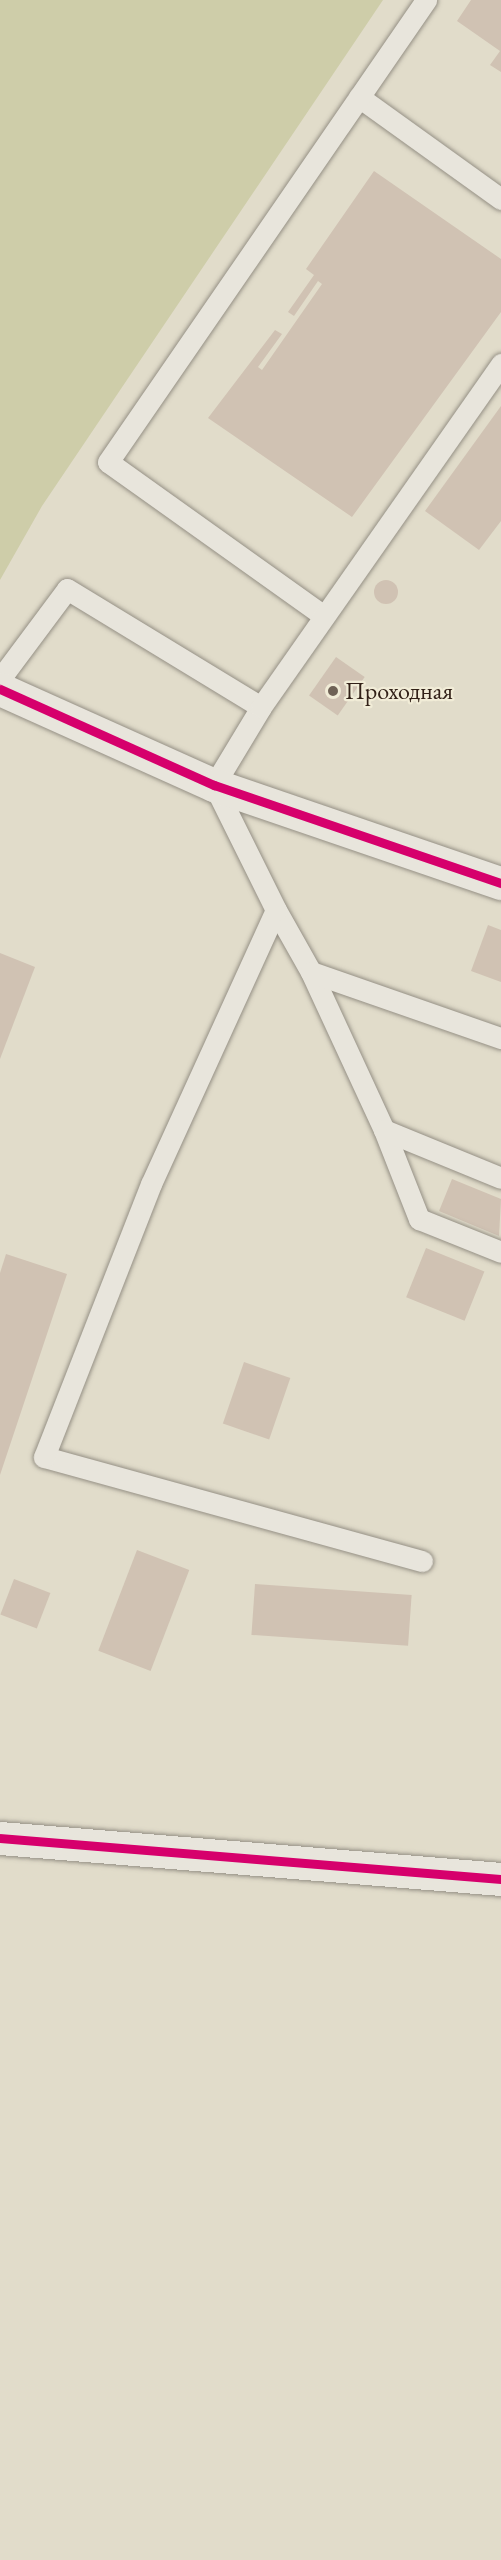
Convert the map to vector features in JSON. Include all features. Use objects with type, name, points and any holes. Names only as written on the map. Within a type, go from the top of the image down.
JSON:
[{"type":"street","points":[[0,689],[214,785],[501,884]]},
{"type":"street","points":[[0,1838],[501,1880]]},
{"type":"lane","points":[[324,616],[108,462],[426,0]]},
{"type":"lane","points":[[359,97],[501,199]]},
{"type":"lane","points":[[501,364],[261,707],[214,785],[276,910],[310,972],[384,1130],[419,1219],[501,1252]]},
{"type":"lane","points":[[0,679],[67,589],[261,707]]},
{"type":"lane","points":[[276,910],[151,1184],[44,1457],[422,1561]]},
{"type":"lane","points":[[310,972],[501,1038]]},
{"type":"lane","points":[[384,1130],[501,1178]]},
{"type":"green space","points":[[0,0],[383,0],[42,506],[0,580]]},
{"type":"building","points":[[471,0],[501,0],[501,72],[490,65],[500,51],[457,21]]},
{"type":"building","points":[[374,171],[501,259],[501,312],[352,517],[208,418],[275,330],[282,334],[258,367],[262,370],[322,284],[318,281],[294,316],[288,312],[314,275],[306,269]]},
{"type":"building","points":[[501,406],[501,521],[479,550],[425,511]]},
{"type":"building","points":[[386,580],[394,584],[398,592],[394,600],[386,604],[378,600],[374,592],[378,584]]},
{"type":"building","name":"Проходная","points":[[336,657],[365,677],[338,716],[309,696]]},
{"type":"building","points":[[488,925],[501,930],[501,982],[471,971]]},
{"type":"building","points":[[0,953],[35,967],[0,1059]]},
{"type":"building","points":[[452,1179],[501,1199],[499,1236],[439,1211]]},
{"type":"building","points":[[426,1248],[484,1272],[465,1321],[406,1297]]},
{"type":"building","points":[[6,1254],[67,1274],[0,1475],[0,1273]]},
{"type":"building","points":[[244,1362],[290,1378],[269,1439],[223,1423]]},
{"type":"building","points":[[137,1550],[189,1570],[151,1671],[98,1651]]},
{"type":"building","points":[[14,1579],[50,1593],[37,1628],[0,1614]]},
{"type":"building","points":[[255,1584],[412,1595],[408,1646],[251,1635]]},
{"type":"cycle path","points":[[0,689],[214,785],[501,883]]},
{"type":"cycle path","points":[[0,1838],[501,1879]]},
{"type":"place","name":"Проходная","points":[[333,691]]}]
